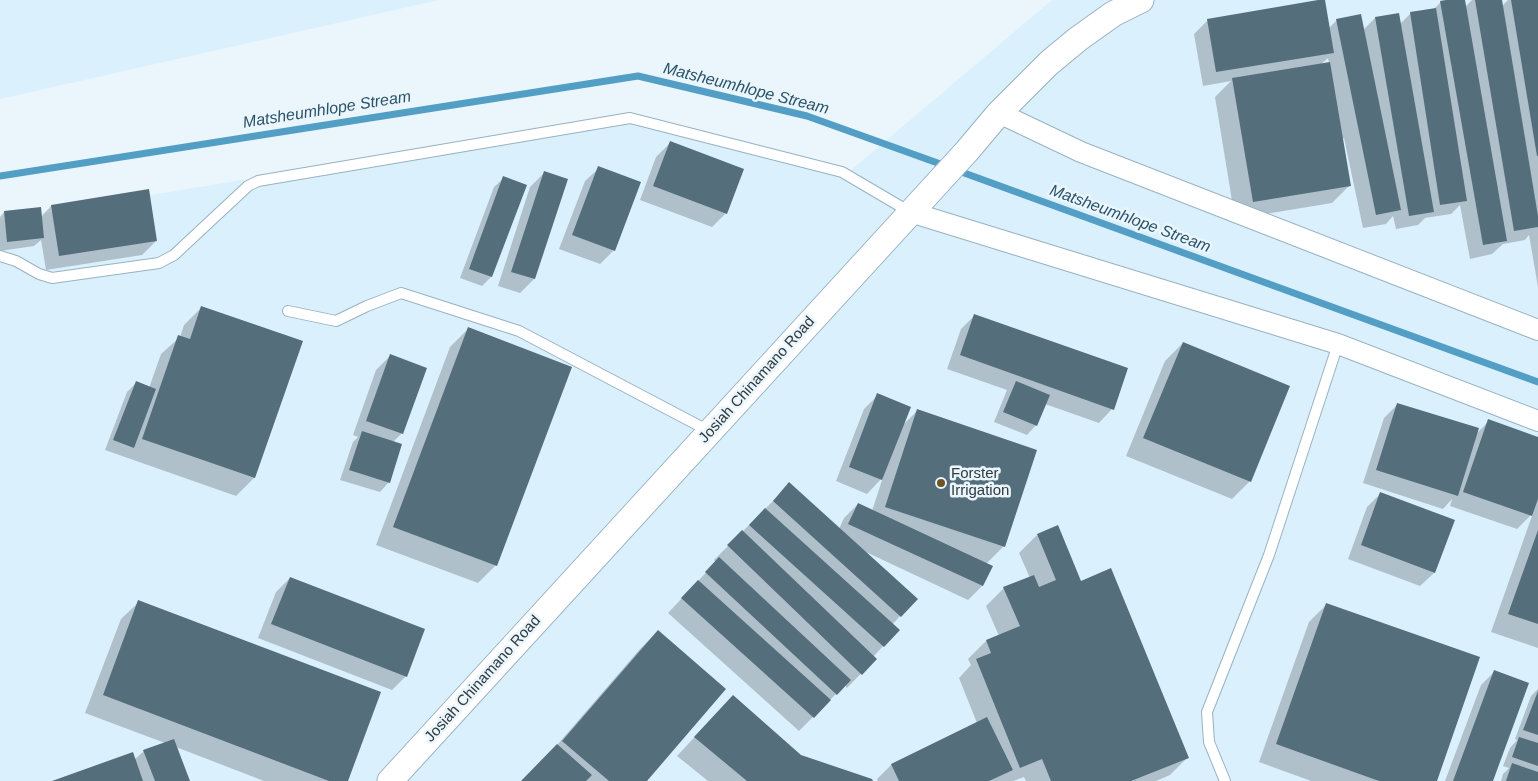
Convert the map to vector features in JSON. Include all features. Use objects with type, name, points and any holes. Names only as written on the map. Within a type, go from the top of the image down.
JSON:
[{"type":"street","name":"Josiah Chinamano Road","points":[[390,781],[967,151],[999,113],[1049,63],[1078,39],[1113,14],[1141,0]]},
{"type":"street","points":[[999,113],[1081,152],[1538,330]]},
{"type":"street","points":[[914,207],[1338,344],[1538,421]]},
{"type":"lane","points":[[0,256],[24,264],[39,274],[52,278],[159,263],[174,255],[248,186],[258,181],[630,118],[842,172],[914,207]]},
{"type":"lane","points":[[288,311],[336,321],[367,306],[401,293],[519,331],[710,431]]},
{"type":"lane","points":[[1225,781],[1209,742],[1207,712],[1269,555],[1338,344]]},
{"type":"shaded area","points":[[0,0],[439,0],[0,99]]},
{"type":"shaded area","points":[[1052,0],[1538,0],[1538,781],[0,781],[0,220],[630,116],[850,171]]},
{"type":"building","points":[[1325,0],[1334,53],[1216,72],[1207,19]]},
{"type":"building","points":[[1465,0],[1507,241],[1483,245],[1440,1]]},
{"type":"building","points":[[1475,0],[1502,0],[1538,216],[1538,227],[1514,231]]},
{"type":"building","points":[[1511,0],[1538,0],[1538,156],[1537,156]]},
{"type":"building","points":[[1436,8],[1467,201],[1440,205],[1410,12]]},
{"type":"building","points":[[1399,13],[1434,212],[1409,216],[1375,17]]},
{"type":"building","points":[[1361,14],[1401,210],[1376,215],[1336,19]]},
{"type":"building","points":[[1330,62],[1351,186],[1253,202],[1232,78]]},
{"type":"building","points":[[670,141],[744,169],[727,214],[653,186]]},
{"type":"building","points":[[598,166],[641,182],[615,251],[572,235]]},
{"type":"building","points":[[544,171],[568,179],[535,279],[511,272]]},
{"type":"building","points":[[503,176],[527,185],[492,277],[469,269]]},
{"type":"building","points":[[149,189],[157,241],[59,256],[51,205]]},
{"type":"building","points":[[41,207],[44,238],[7,242],[4,211]]},
{"type":"building","points":[[201,306],[303,341],[255,478],[142,439],[178,335],[190,339]]},
{"type":"building","points":[[974,314],[1128,368],[1114,410],[960,355]]},
{"type":"building","points":[[468,327],[572,367],[497,566],[393,527]]},
{"type":"building","points":[[1183,342],[1290,386],[1251,482],[1143,438]]},
{"type":"building","points":[[390,354],[427,368],[403,434],[366,421]]},
{"type":"building","points":[[136,381],[156,389],[134,448],[113,440]]},
{"type":"building","points":[[1016,381],[1050,395],[1037,426],[1003,412]]},
{"type":"building","points":[[877,393],[911,407],[882,480],[849,467]]},
{"type":"building","points":[[1397,403],[1479,428],[1458,496],[1376,470]]},
{"type":"building","points":[[917,409],[1037,450],[1005,547],[885,507]]},
{"type":"building","points":[[1488,419],[1538,437],[1538,499],[1532,516],[1463,492]]},
{"type":"building","points":[[362,431],[402,444],[390,483],[349,470]]},
{"type":"building","points":[[789,482],[918,599],[901,617],[773,501]]},
{"type":"building","points":[[1380,492],[1455,520],[1435,573],[1361,545]]},
{"type":"building","points":[[858,503],[993,566],[983,586],[848,524]]},
{"type":"building","points":[[765,508],[900,630],[884,647],[749,525]]},
{"type":"building","points":[[1058,525],[1081,581],[1111,568],[1189,758],[1131,781],[1051,781],[1042,759],[1020,768],[976,659],[991,653],[986,640],[1020,626],[1003,587],[1034,575],[1039,587],[1056,580],[1037,534]]},
{"type":"building","points":[[742,530],[877,659],[862,675],[727,545]]},
{"type":"building","points":[[1538,530],[1538,624],[1508,614]]},
{"type":"building","points":[[719,557],[851,680],[837,695],[705,572]]},
{"type":"building","points":[[290,577],[425,629],[407,677],[271,624]]},
{"type":"building","points":[[698,580],[831,700],[814,718],[681,598]]},
{"type":"building","points":[[138,600],[381,692],[348,781],[329,781],[103,695]]},
{"type":"building","points":[[1326,603],[1480,657],[1437,781],[1379,781],[1276,744]]},
{"type":"building","points":[[658,630],[726,689],[647,781],[609,781],[562,741]]},
{"type":"building","points":[[1494,670],[1529,683],[1493,781],[1453,781]]},
{"type":"building","points":[[1538,691],[1538,735],[1523,730]]},
{"type":"building","points":[[733,695],[801,755],[872,779],[873,781],[747,781],[694,737]]},
{"type":"building","points":[[987,717],[1013,770],[989,781],[899,781],[891,764]]},
{"type":"building","points":[[1519,737],[1538,743],[1538,766],[1512,757]]},
{"type":"building","points":[[174,739],[190,781],[155,781],[143,750]]},
{"type":"building","points":[[557,744],[592,775],[586,781],[521,781]]},
{"type":"building","points":[[133,752],[143,781],[52,781]]},
{"type":"building","points":[[1512,763],[1538,772],[1538,781],[1506,781]]},
{"type":"waterway","name":"Matsheumhlope Stream","points":[[0,176],[638,76],[807,116],[946,166]]},
{"type":"waterway","name":"Matsheumhlope Stream","points":[[956,170],[1538,382]]},
{"type":"place","name":"Forster Irrigation","points":[[941,483]]}]
